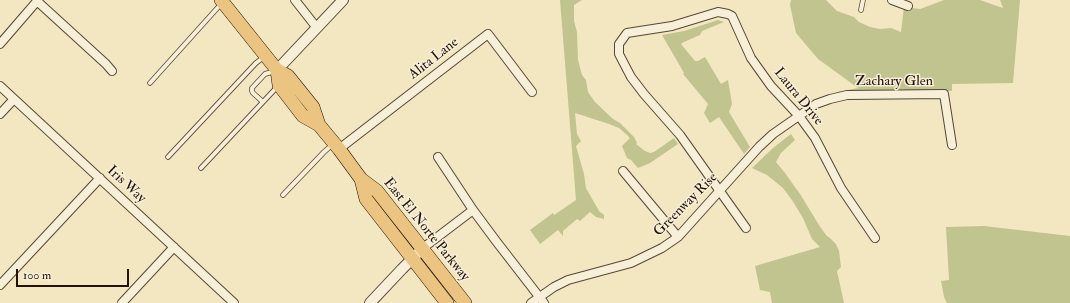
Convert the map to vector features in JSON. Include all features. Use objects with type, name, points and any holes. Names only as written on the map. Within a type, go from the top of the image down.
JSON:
[{"type":"main road","name":"East El Norte Parkway","points":[[222,1],[277,70],[288,76],[313,107],[319,125],[361,179],[377,191],[466,303]]},
{"type":"main road","name":"East El Norte Parkway","points":[[277,70],[279,85],[303,116],[319,125]]},
{"type":"main road","name":"East El Norte Parkway","points":[[361,179],[366,199],[448,303]]},
{"type":"street","points":[[295,0],[317,28]]},
{"type":"street","points":[[277,70],[343,0]]},
{"type":"street","points":[[892,0],[908,6]]},
{"type":"street","points":[[0,44],[38,1],[112,71]]},
{"type":"street","name":"Laura Drive","points":[[720,190],[680,135],[631,77],[619,54],[619,44],[627,33],[672,26],[718,12],[732,16],[751,58],[771,86],[799,116],[815,138],[841,188],[876,238]]},
{"type":"street","name":"Alita Lane","points":[[336,146],[488,34],[532,92]]},
{"type":"street","name":"Iris Way","points":[[0,86],[234,303]]},
{"type":"street","name":"Zachary Glen","points":[[799,116],[816,104],[830,98],[847,95],[944,94],[952,145]]},
{"type":"street","points":[[0,114],[14,100]]},
{"type":"street","name":"Greenway Rise","points":[[531,303],[541,300],[554,287],[568,280],[631,263],[662,248],[678,237],[759,147],[799,116]]},
{"type":"street","points":[[438,157],[473,210],[541,300]]},
{"type":"street","points":[[623,171],[678,237]]},
{"type":"street","points":[[0,285],[100,178]]},
{"type":"street","points":[[720,190],[746,228]]},
{"type":"street","points":[[370,303],[423,248],[473,210]]},
{"type":"street","points":[[122,303],[174,247]]},
{"type":"lane","points":[[860,10],[863,0]]},
{"type":"lane","points":[[150,83],[222,1]]},
{"type":"lane","points":[[168,157],[256,63],[266,55]]},
{"type":"lane","points":[[263,102],[253,94],[252,88],[265,74],[277,70]]},
{"type":"lane","points":[[201,168],[279,85]]},
{"type":"lane","points":[[283,195],[324,152],[336,146]]},
{"type":"green space","points":[[560,0],[582,0],[574,5],[578,60],[582,75],[586,80],[588,92],[595,102],[613,119],[620,123],[634,137],[637,143],[636,144],[645,151],[650,153],[654,152],[674,138],[678,144],[650,163],[638,168],[631,160],[627,158],[622,146],[630,138],[619,128],[575,113],[577,134],[581,141],[576,146],[584,174],[586,188],[599,211],[604,215],[604,219],[596,217],[590,212],[580,221],[577,219],[563,231],[563,236],[558,230],[540,244],[530,230],[553,213],[554,215],[576,200]]},
{"type":"green space","points":[[791,0],[826,0],[837,11],[854,17],[859,22],[870,27],[880,29],[891,28],[901,32],[904,7],[920,9],[944,0],[980,0],[1003,8],[1000,0],[1020,0],[1013,83],[952,84],[952,91],[860,92],[838,94],[837,92],[858,88],[818,59],[796,33],[790,5]]},
{"type":"green space","points":[[718,20],[724,22],[702,31],[700,35],[681,44],[695,61],[705,57],[721,84],[728,80],[732,104],[729,112],[750,147],[744,154],[719,117],[710,123],[704,113],[708,104],[683,74],[684,73],[662,35],[684,31]]},
{"type":"green space","points":[[791,134],[795,140],[781,153],[776,162],[800,194],[826,235],[836,244],[839,251],[841,267],[837,271],[844,303],[772,303],[770,292],[760,290],[755,266],[820,247],[812,239],[803,218],[783,188],[767,175],[752,168],[773,148]]},
{"type":"green space","points":[[984,226],[1070,236],[1070,303],[947,303],[944,297],[941,281],[949,280],[946,227]]}]
